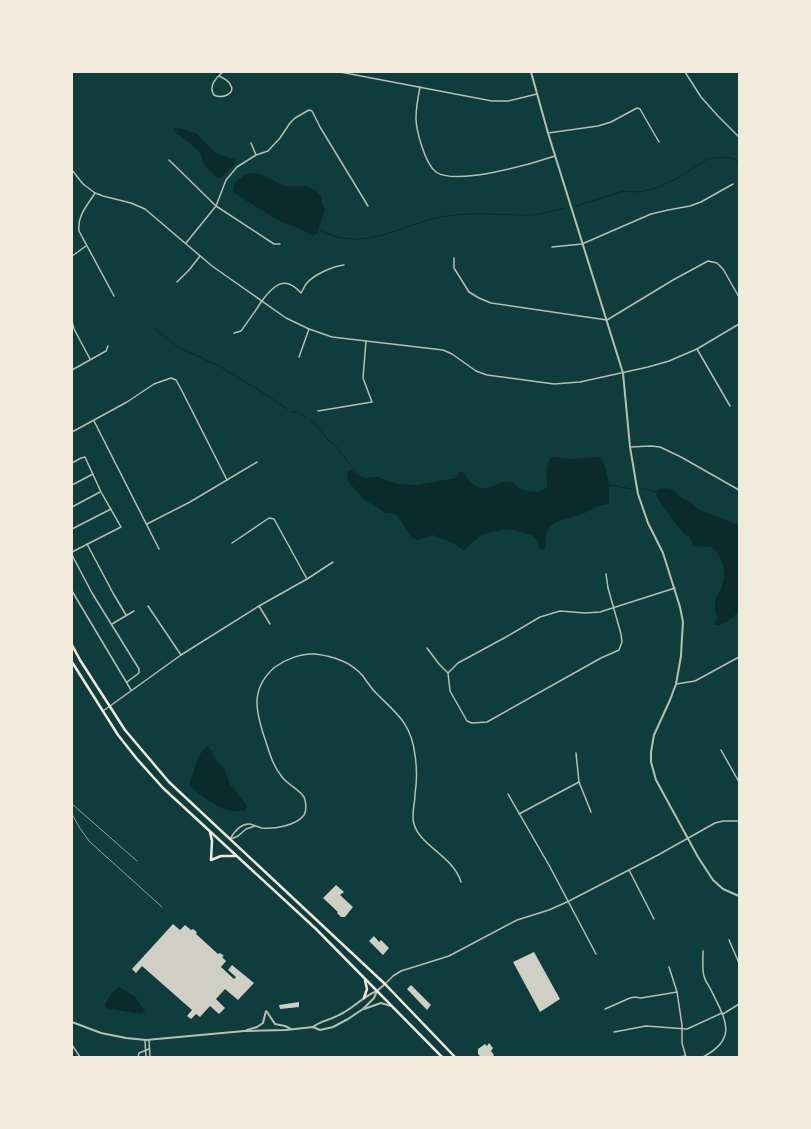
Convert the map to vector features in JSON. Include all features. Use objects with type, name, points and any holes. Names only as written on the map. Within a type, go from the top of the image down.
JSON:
[{"type":"main road","points":[[72,645],[109,707],[125,730],[169,782],[384,984],[455,1057]]},
{"type":"main road","points":[[72,662],[118,735],[163,788],[235,856],[316,929],[442,1057]]},
{"type":"main road","points":[[210,832],[212,841],[211,860],[221,856],[235,856]]},
{"type":"main road","points":[[364,978],[367,989],[364,998]]},
{"type":"street","points":[[219,76],[229,82],[232,86],[232,90],[229,94],[223,97],[218,97],[212,92],[212,85],[219,76],[223,72]]},
{"type":"street","points":[[340,72],[492,101],[508,101],[537,94]]},
{"type":"street","points":[[531,72],[555,156],[623,373],[630,447],[636,487],[651,530],[663,553],[675,588],[683,622],[681,656],[676,684],[654,735],[651,762],[656,780],[687,838],[713,880],[723,889],[739,896]]},
{"type":"street","points":[[685,72],[701,97],[739,137]]},
{"type":"street","points":[[420,88],[416,118],[417,129],[427,161],[435,171],[454,177],[502,171],[555,156]]},
{"type":"street","points":[[548,133],[598,126],[611,122],[637,108],[640,109],[659,142]]},
{"type":"street","points":[[186,243],[216,206],[226,180],[236,166],[268,150],[280,138],[290,123],[309,110],[312,111],[320,127],[368,206]]},
{"type":"street","points":[[251,143],[256,155]]},
{"type":"street","points":[[169,160],[216,206],[274,244],[280,244]]},
{"type":"street","points":[[72,170],[79,181],[95,193],[145,209],[200,256],[262,302],[286,318],[310,330],[332,337],[443,350],[452,354],[476,371],[487,375],[554,384],[580,382],[669,361],[697,348],[739,324]]},
{"type":"street","points":[[552,247],[582,244],[651,214],[683,208],[700,202],[732,184]]},
{"type":"street","points":[[95,193],[83,211],[79,221],[80,231],[86,246],[114,296]]},
{"type":"street","points":[[72,256],[86,246]]},
{"type":"street","points":[[176,282],[189,270],[200,256]]},
{"type":"street","points":[[454,258],[454,268],[469,292],[491,303],[607,320],[673,280],[708,261],[717,263],[723,269],[739,296]]},
{"type":"street","points":[[234,333],[241,331],[267,293],[274,286],[290,284],[297,288],[301,293],[312,278],[336,266],[344,266]]},
{"type":"street","points":[[72,321],[74,329],[91,359]]},
{"type":"street","points":[[299,357],[310,330]]},
{"type":"street","points":[[318,411],[372,402],[363,378],[366,341]]},
{"type":"street","points":[[72,370],[106,350],[108,346]]},
{"type":"street","points":[[697,348],[730,406]]},
{"type":"street","points":[[72,432],[126,402],[154,384],[171,378],[176,380],[182,388],[227,480]]},
{"type":"street","points":[[94,420],[159,549]]},
{"type":"street","points":[[630,447],[660,447],[681,457],[739,490]]},
{"type":"street","points":[[72,463],[85,457],[101,492],[121,527],[72,552]]},
{"type":"street","points":[[146,524],[190,502],[256,462]]},
{"type":"street","points":[[72,485],[92,474]]},
{"type":"street","points":[[72,507],[101,492]]},
{"type":"street","points":[[72,529],[111,509]]},
{"type":"street","points":[[232,543],[269,518],[274,519],[307,579]]},
{"type":"street","points":[[87,544],[126,615]]},
{"type":"street","points":[[72,555],[92,593],[138,669],[139,673],[127,682]]},
{"type":"street","points":[[103,711],[181,655],[333,562]]},
{"type":"street","points":[[427,648],[448,673],[450,691],[467,721],[472,723],[487,722],[601,658],[619,650],[622,642],[621,634],[613,608],[606,574]]},
{"type":"street","points":[[448,673],[458,663],[506,638],[540,617],[560,611],[585,613],[600,612],[675,588]]},
{"type":"street","points":[[72,591],[131,690]]},
{"type":"street","points":[[148,606],[181,655]]},
{"type":"street","points":[[259,606],[270,624]]},
{"type":"street","points":[[111,625],[134,611]]},
{"type":"street","points":[[230,840],[234,831],[243,825],[249,824],[268,828],[290,824],[300,819],[304,814],[306,809],[304,797],[283,779],[272,761],[258,721],[256,709],[257,695],[262,683],[276,667],[291,659],[314,654],[331,657],[345,662],[358,671],[372,689],[393,708],[406,726],[412,739],[416,765],[416,793],[413,813],[414,825],[420,835],[455,869],[461,882]]},
{"type":"street","points":[[676,684],[695,681],[739,657]]},
{"type":"street","points":[[721,750],[739,782]]},
{"type":"street","points":[[576,753],[579,782],[591,812]]},
{"type":"street","points":[[519,814],[579,782]]},
{"type":"street","points":[[508,794],[550,867],[567,902],[596,954]]},
{"type":"street","points":[[72,1022],[101,1033],[145,1040],[244,1031],[313,1027],[320,1030],[348,1019],[363,1009],[374,998],[377,991],[384,984],[401,971],[449,956],[517,920],[549,910],[567,902],[629,870],[715,822],[731,820],[739,821]]},
{"type":"street","points":[[230,840],[238,836],[246,829],[255,826]]},
{"type":"street","points":[[629,870],[654,919]]},
{"type":"street","points":[[730,940],[739,963]]},
{"type":"street","points":[[703,951],[704,976],[723,1014],[726,1031],[722,1042],[712,1052],[703,1057]]},
{"type":"street","points":[[669,967],[677,992],[682,1030],[682,1043],[686,1056],[679,1057]]},
{"type":"street","points":[[313,1027],[318,1023],[339,1015],[357,1004],[369,994],[377,991]]},
{"type":"street","points":[[605,1009],[635,997],[640,998],[677,992]]},
{"type":"street","points":[[363,1009],[381,1003],[392,1007]]},
{"type":"street","points":[[614,1032],[646,1026],[682,1030],[701,1024],[723,1014],[739,1004]]},
{"type":"street","points":[[244,1031],[257,1027],[263,1023],[266,1011],[275,1024],[292,1029]]},
{"type":"street","points":[[145,1040],[146,1057]]},
{"type":"street","points":[[149,1040],[150,1057]]},
{"type":"street","points":[[72,1045],[80,1057]]},
{"type":"street","points":[[138,1057],[139,1053],[149,1049]]},
{"type":"water","points":[[178,128],[196,133],[216,153],[236,160],[234,165],[223,177],[218,178],[204,165],[200,152],[173,129]]},
{"type":"water","points":[[253,173],[263,175],[284,186],[306,186],[315,190],[320,195],[325,210],[317,233],[313,236],[298,228],[279,221],[233,191],[233,187],[239,179]]},
{"type":"water","points":[[554,457],[573,459],[597,457],[601,460],[608,476],[609,504],[599,506],[582,514],[552,524],[547,533],[545,548],[543,550],[540,549],[532,535],[506,529],[480,536],[464,550],[453,543],[433,535],[418,540],[412,538],[395,514],[385,513],[367,502],[349,483],[347,477],[348,472],[351,470],[361,477],[378,477],[397,484],[417,485],[456,478],[460,472],[463,472],[472,484],[481,488],[489,488],[502,482],[510,482],[524,490],[538,492],[547,487],[547,466],[550,459]]},
{"type":"water","points":[[664,488],[672,489],[699,510],[739,525],[739,612],[726,622],[715,625],[714,622],[718,619],[715,612],[716,597],[721,589],[724,577],[722,561],[712,547],[693,546],[690,537],[685,535],[675,523],[656,496],[657,490]]},
{"type":"water","points":[[206,747],[213,752],[214,758],[224,768],[230,784],[247,806],[245,810],[230,811],[216,805],[190,786],[190,781],[198,759],[201,752]]},
{"type":"water","points":[[119,987],[135,997],[145,1010],[144,1013],[141,1014],[106,1008],[105,1004],[112,993]]},
{"type":"building","points":[[336,885],[344,892],[340,895],[353,907],[345,917],[341,917],[337,913],[338,912],[323,898]]},
{"type":"building","points":[[173,924],[180,930],[185,925],[191,930],[193,929],[197,932],[196,934],[218,954],[220,953],[224,956],[222,957],[226,961],[221,967],[234,979],[236,977],[228,970],[232,965],[254,983],[238,1000],[225,989],[216,999],[225,1008],[219,1014],[210,1006],[200,1017],[196,1014],[191,1019],[187,1016],[192,1010],[142,966],[136,973],[132,969]]},
{"type":"building","points":[[374,936],[379,942],[381,940],[389,948],[383,955],[369,941]]},
{"type":"building","points":[[534,952],[560,999],[540,1012],[513,962]]},
{"type":"building","points":[[411,985],[431,1005],[427,1010],[407,989]]},
{"type":"building","points":[[299,1002],[299,1007],[280,1009],[279,1005]]},
{"type":"building","points":[[489,1043],[493,1048],[491,1051],[494,1055],[492,1057],[481,1057],[478,1054],[478,1049],[485,1044],[487,1046]]},
{"type":"waterway","points":[[576,206],[624,191],[639,192],[654,189],[678,178],[707,159],[723,157],[735,159],[739,163]]},
{"type":"waterway","points":[[318,229],[330,235],[348,239],[365,238],[389,233],[424,221],[447,216],[476,214],[534,215],[565,208]]},
{"type":"waterway","points":[[155,329],[178,347],[219,366],[287,409]]},
{"type":"waterway","points":[[291,412],[297,412],[307,418]]},
{"type":"waterway","points":[[310,421],[315,424],[329,441],[335,445],[356,472]]},
{"type":"waterway","points":[[609,485],[632,489]]},
{"type":"waterway","points":[[641,488],[656,492]]},
{"type":"railway","points":[[72,804],[137,861]]},
{"type":"railway","points":[[72,814],[89,841],[162,907]]}]
